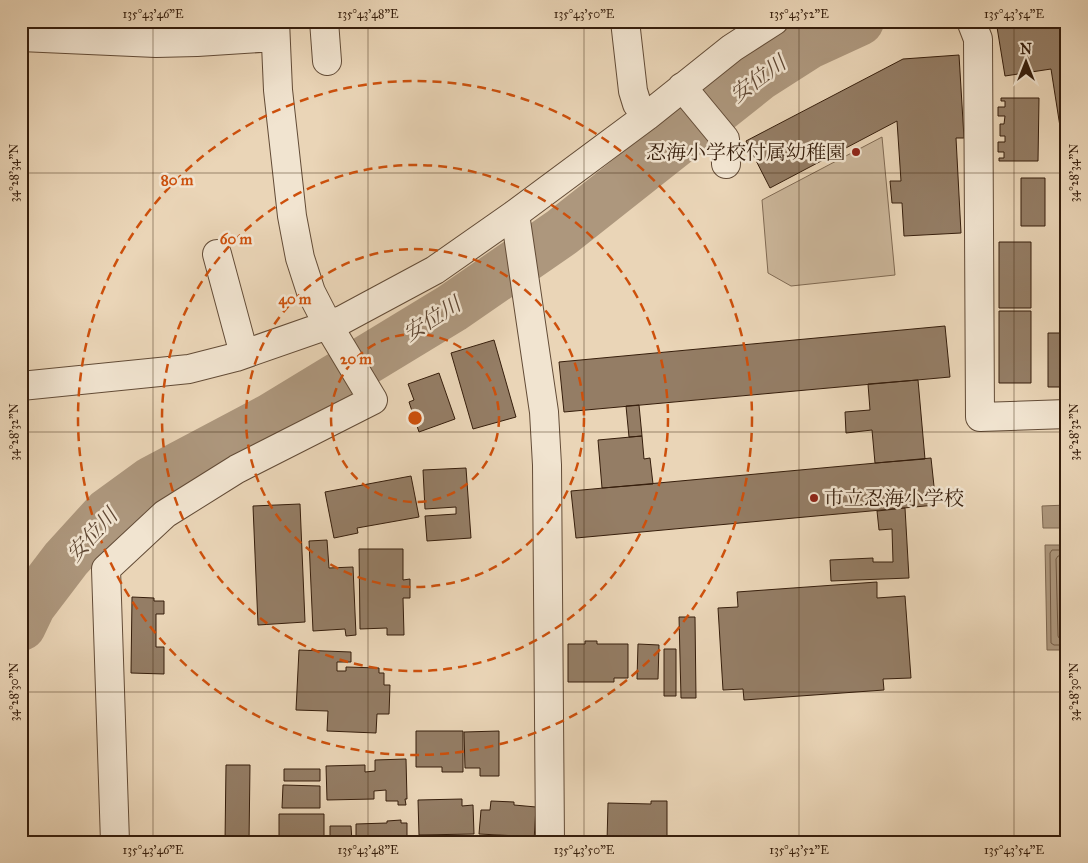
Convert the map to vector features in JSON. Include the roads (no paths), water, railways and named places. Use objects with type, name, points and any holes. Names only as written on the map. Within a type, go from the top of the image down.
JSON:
[{"type":"street","points":[[324,21],[327,61]]},
{"type":"street","points":[[624,21],[633,91],[637,104],[647,116]]},
{"type":"street","points":[[21,386],[189,368],[332,332],[342,320],[517,224],[647,116],[686,92],[732,48],[774,21]]},
{"type":"street","points":[[971,21],[978,39],[980,417],[1067,414]]},
{"type":"street","points":[[21,37],[156,43],[197,42],[275,29],[278,90],[292,216],[300,258],[311,292],[332,332],[373,400],[237,469],[165,514],[106,569],[115,842]]},
{"type":"street","points":[[686,92],[725,139],[726,164]]},
{"type":"street","points":[[517,224],[544,412],[547,465],[550,842]]},
{"type":"street","points":[[217,254],[244,354]]},
{"type":"water","points":[[1067,505],[1067,528],[1043,528],[1042,506]]},
{"type":"water","points":[[1045,545],[1067,545],[1067,650],[1047,650]]},
{"type":"waterway","name":"安位川","points":[[21,626],[31,605],[66,559],[108,513],[152,481],[271,418],[452,308],[562,232],[759,76],[809,44],[859,21]]},
{"type":"place","name":"忍海小学校付属幼稚園","points":[[856,152]]},
{"type":"place","name":"市立忍海小学校","points":[[814,498]]}]
